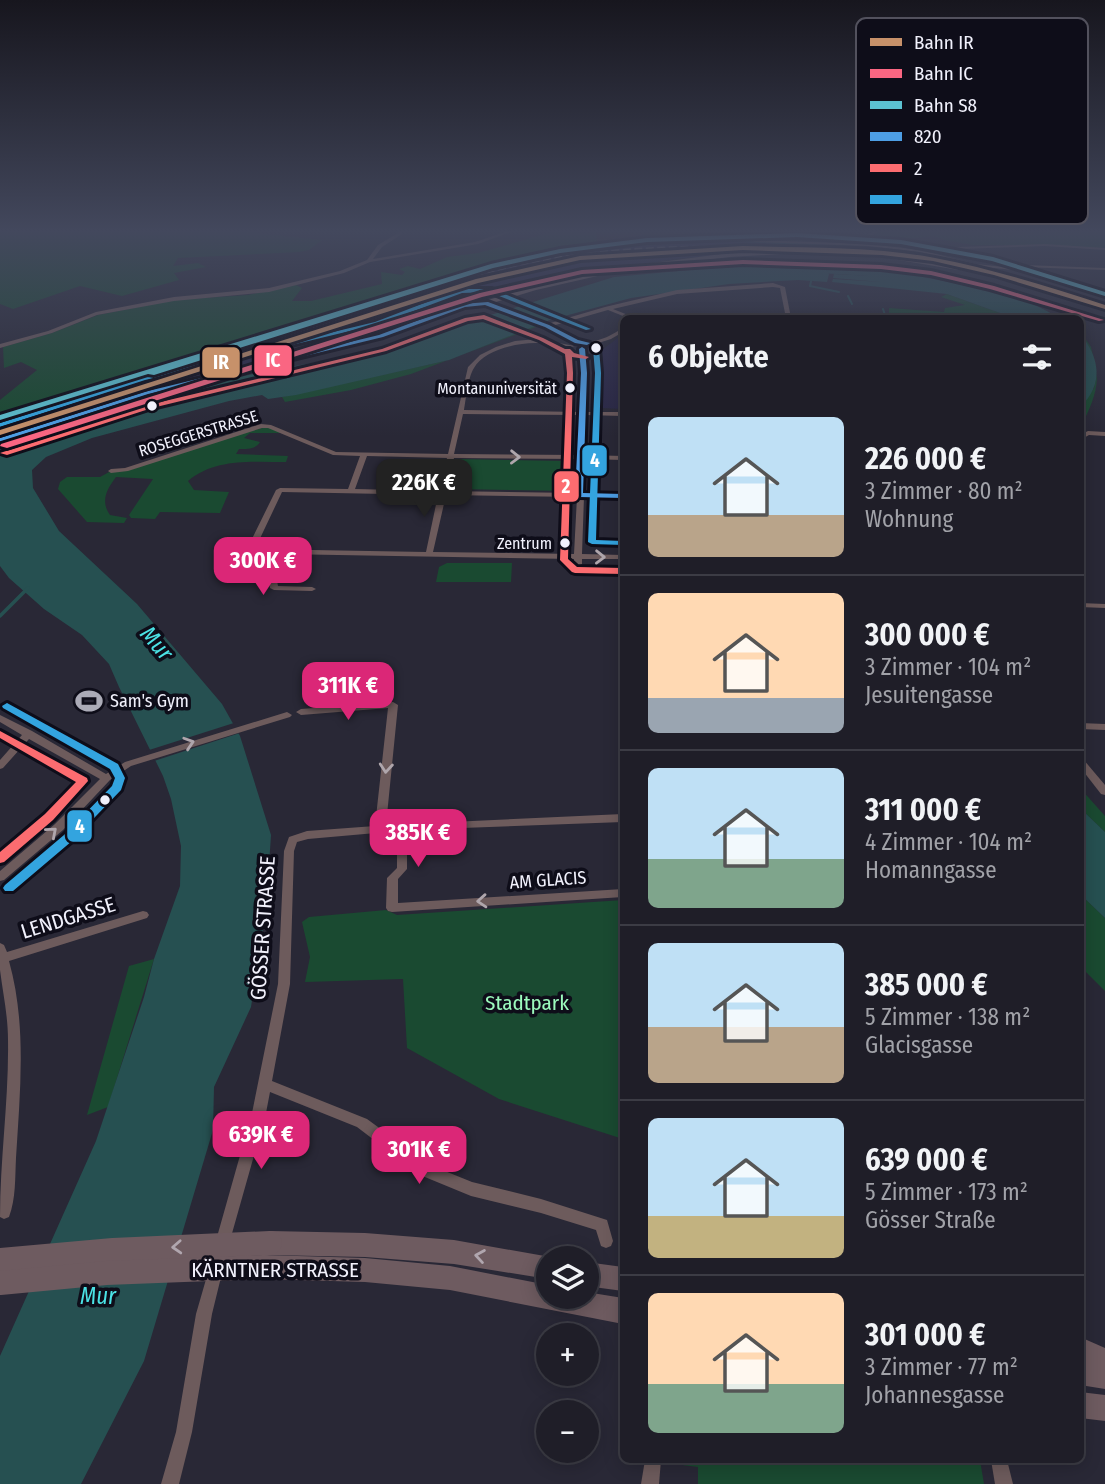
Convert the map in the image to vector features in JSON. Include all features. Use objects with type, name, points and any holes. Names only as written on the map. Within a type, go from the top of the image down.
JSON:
[{"type":"main road","points":[[0,440],[146,393],[359,342],[464,305],[486,303],[500,298]]},
{"type":"main road","name":"KÄRNTNER STRASSE","points":[[0,1260],[113,1250],[270,1243],[365,1245],[454,1252],[536,1265]]},
{"type":"main road","name":"KÄRNTNER STRASSE","points":[[0,1283],[106,1273],[264,1267],[365,1270],[450,1278],[536,1295]]},
{"type":"main road","points":[[599,1275],[620,1279]]},
{"type":"main road","name":"KÄRNTNER STRASSE","points":[[599,1307],[620,1310]]},
{"type":"main road","points":[[1084,1352],[1105,1362]]},
{"type":"main road","points":[[1084,1373],[1105,1376]]},
{"type":"main road","points":[[1084,1405],[1105,1408]]},
{"type":"street","points":[[0,346],[50,332],[96,314],[182,298]]},
{"type":"street","points":[[545,326],[654,298]]},
{"type":"street","points":[[486,303],[545,326],[580,345]]},
{"type":"street","points":[[607,309],[623,315]]},
{"type":"street","points":[[429,554],[463,412],[470,368],[478,357],[532,341],[580,345],[610,338],[620,332]]},
{"type":"street","points":[[578,560],[579,457],[584,373],[580,345]]},
{"type":"street","points":[[463,412],[620,414]]},
{"type":"street","name":"ROSEGGERSTRASSE","points":[[111,471],[126,470],[261,426],[291,434],[332,454],[620,458]]},
{"type":"street","points":[[1084,435],[1088,432],[1105,434]]},
{"type":"street","points":[[351,491],[365,455]]},
{"type":"street","points":[[620,496],[280,490],[250,551],[578,560],[620,557]]},
{"type":"street","points":[[277,551],[271,570],[274,588],[312,589]]},
{"type":"street","points":[[1084,605],[1105,606]]},
{"type":"street","points":[[301,712],[393,705],[380,831],[402,827],[620,818]]},
{"type":"street","points":[[0,877],[59,827],[106,778],[138,760],[240,727],[287,715]]},
{"type":"street","points":[[0,718],[106,778]]},
{"type":"street","points":[[1084,726],[1105,727]]},
{"type":"street","points":[[0,766],[29,733]]},
{"type":"street","points":[[1084,766],[1105,792]]},
{"type":"street","name":"AM GLACIS","points":[[402,827],[402,869],[392,878],[392,908],[620,892]]},
{"type":"street","name":"GÖSSER STRASSE","points":[[170,1484],[190,1405],[204,1314],[265,1084],[284,984],[289,845],[293,840],[307,835],[380,831]]},
{"type":"street","name":"LENDGASSE","points":[[2,953],[143,915]]},
{"type":"street","points":[[2,953],[7,966],[13,1019],[4,1212]]},
{"type":"street","points":[[265,1084],[362,1123],[425,1170],[471,1189],[541,1206],[602,1225],[606,1241]]},
{"type":"street","points":[[650,1484],[653,1463]]},
{"type":"street","points":[[1000,1463],[1004,1484]]},
{"type":"shaded area","points":[[383,298],[467,298],[425,312],[416,308],[283,350],[268,360],[125,396],[7,435],[2,429],[184,370],[327,315]]},
{"type":"shaded area","points":[[620,336],[620,409],[600,408],[602,375],[592,370],[594,356]]},
{"type":"green space","points":[[0,298],[44,298],[13,309],[0,304]]},
{"type":"green space","points":[[294,298],[292,301],[322,298],[383,298],[327,315],[184,370],[0,429],[0,400],[37,370],[21,362],[4,368],[3,347],[52,333],[98,315],[175,300]]},
{"type":"green space","points":[[945,298],[959,298],[1006,315],[889,315],[889,308],[944,312],[945,308],[965,305]]},
{"type":"green space","points":[[534,326],[536,327],[461,355]]},
{"type":"green space","points":[[447,360],[411,374],[351,390],[285,402],[282,397]]},
{"type":"green space","points":[[1097,376],[1092,402],[1084,420],[1084,402],[1094,388]]},
{"type":"green space","points":[[269,426],[285,433],[250,433],[244,438],[260,442],[248,449],[239,449],[236,454],[288,456],[286,462],[222,465],[210,468],[188,481],[194,490],[229,492],[220,513],[160,512],[155,519],[131,518],[129,515],[153,479],[116,477],[108,491],[105,505],[110,515],[127,518],[124,523],[87,522],[58,489],[60,482],[67,477],[100,477],[111,471],[126,470]]},
{"type":"green space","points":[[459,459],[568,461],[568,491],[454,489]]},
{"type":"green space","points":[[447,563],[512,563],[511,582],[436,582],[439,567]]},
{"type":"green space","points":[[1084,792],[1105,816],[1105,832],[1084,812]]},
{"type":"green space","points":[[1084,898],[1105,918],[1105,991],[1084,970]]},
{"type":"green space","name":"Stadtpark","points":[[620,900],[620,1138],[499,1099],[407,1048],[403,979],[305,982],[310,957],[302,922],[309,917],[386,910],[397,915]]},
{"type":"green space","points":[[154,959],[108,1107],[87,1115],[129,966]]},
{"type":"green space","points":[[666,1463],[980,1463],[984,1484],[698,1484],[698,1467]]},
{"type":"water","name":"Mur","points":[[545,298],[630,298],[550,320],[449,360],[296,395],[268,399],[262,395],[229,401],[92,438],[46,457],[32,470],[33,488],[59,531],[137,604],[222,704],[240,736],[271,835],[266,910],[251,1007],[214,1087],[213,1130],[144,1361],[81,1484],[0,1484],[0,1356],[96,1141],[180,886],[181,846],[163,776],[109,664],[82,635],[44,609],[9,578],[0,566],[0,447],[80,419],[188,388],[403,342]]},
{"type":"water","points":[[959,298],[1019,298],[1054,315],[1006,315]]},
{"type":"water","points":[[1084,339],[1092,352],[1096,371],[1096,380],[1084,402]]},
{"type":"water","points":[[1084,812],[1105,832],[1105,918],[1084,898]]},
{"type":"pier","points":[[237,722],[243,732],[151,762],[146,751]]},
{"type":"waterway","points":[[849,298],[852,304]]},
{"type":"waterway","points":[[883,309],[885,315]]},
{"type":"waterway","points":[[0,616],[28,588]]},
{"type":"railway","points":[[203,366],[401,298]]},
{"type":"railway","points":[[0,431],[209,365]]},
{"type":"rail line","name":"S8","points":[[151,373],[389,298]]},
{"type":"rail line","name":"IR","points":[[0,433],[422,298]]},
{"type":"rail line","name":"IC","points":[[4,446],[470,298]]},
{"type":"rail line","name":"IC","points":[[1029,298],[1101,320]]},
{"type":"rail line","name":"IR","points":[[1077,298],[1105,307]]},
{"type":"rail line","name":"S8","points":[[0,418],[182,361]]},
{"type":"transit line","name":"4","points":[[0,425],[143,379],[377,323],[442,298]]},
{"type":"transit line","name":"4","points":[[511,298],[588,329]]},
{"type":"transit line","name":"820","points":[[0,440],[146,393],[381,336],[464,305],[486,303],[547,326],[577,342],[587,343]]},
{"type":"transit line","name":"2","points":[[4,453],[150,406],[384,350],[467,319],[484,317],[541,339],[572,355],[586,357]]},
{"type":"transit line","name":"4","points":[[596,348],[598,373],[592,542],[620,543]]},
{"type":"transit line","name":"820","points":[[582,349],[584,373],[579,495],[620,496]]},
{"type":"transit line","name":"2","points":[[568,350],[570,373],[564,560],[575,570],[620,571]]},
{"type":"transit line","name":"4","points":[[7,706],[114,767],[120,778],[117,787],[68,838],[9,888]]},
{"type":"transit line","name":"2","points":[[0,734],[83,781],[49,817],[0,859]]},
{"type":"place","name":"Montanuniversität","points":[[570,388]]},
{"type":"place","name":"Zentrum","points":[[565,543]]},
{"type":"place","name":"Sam's Gym","points":[[89,701]]}]
